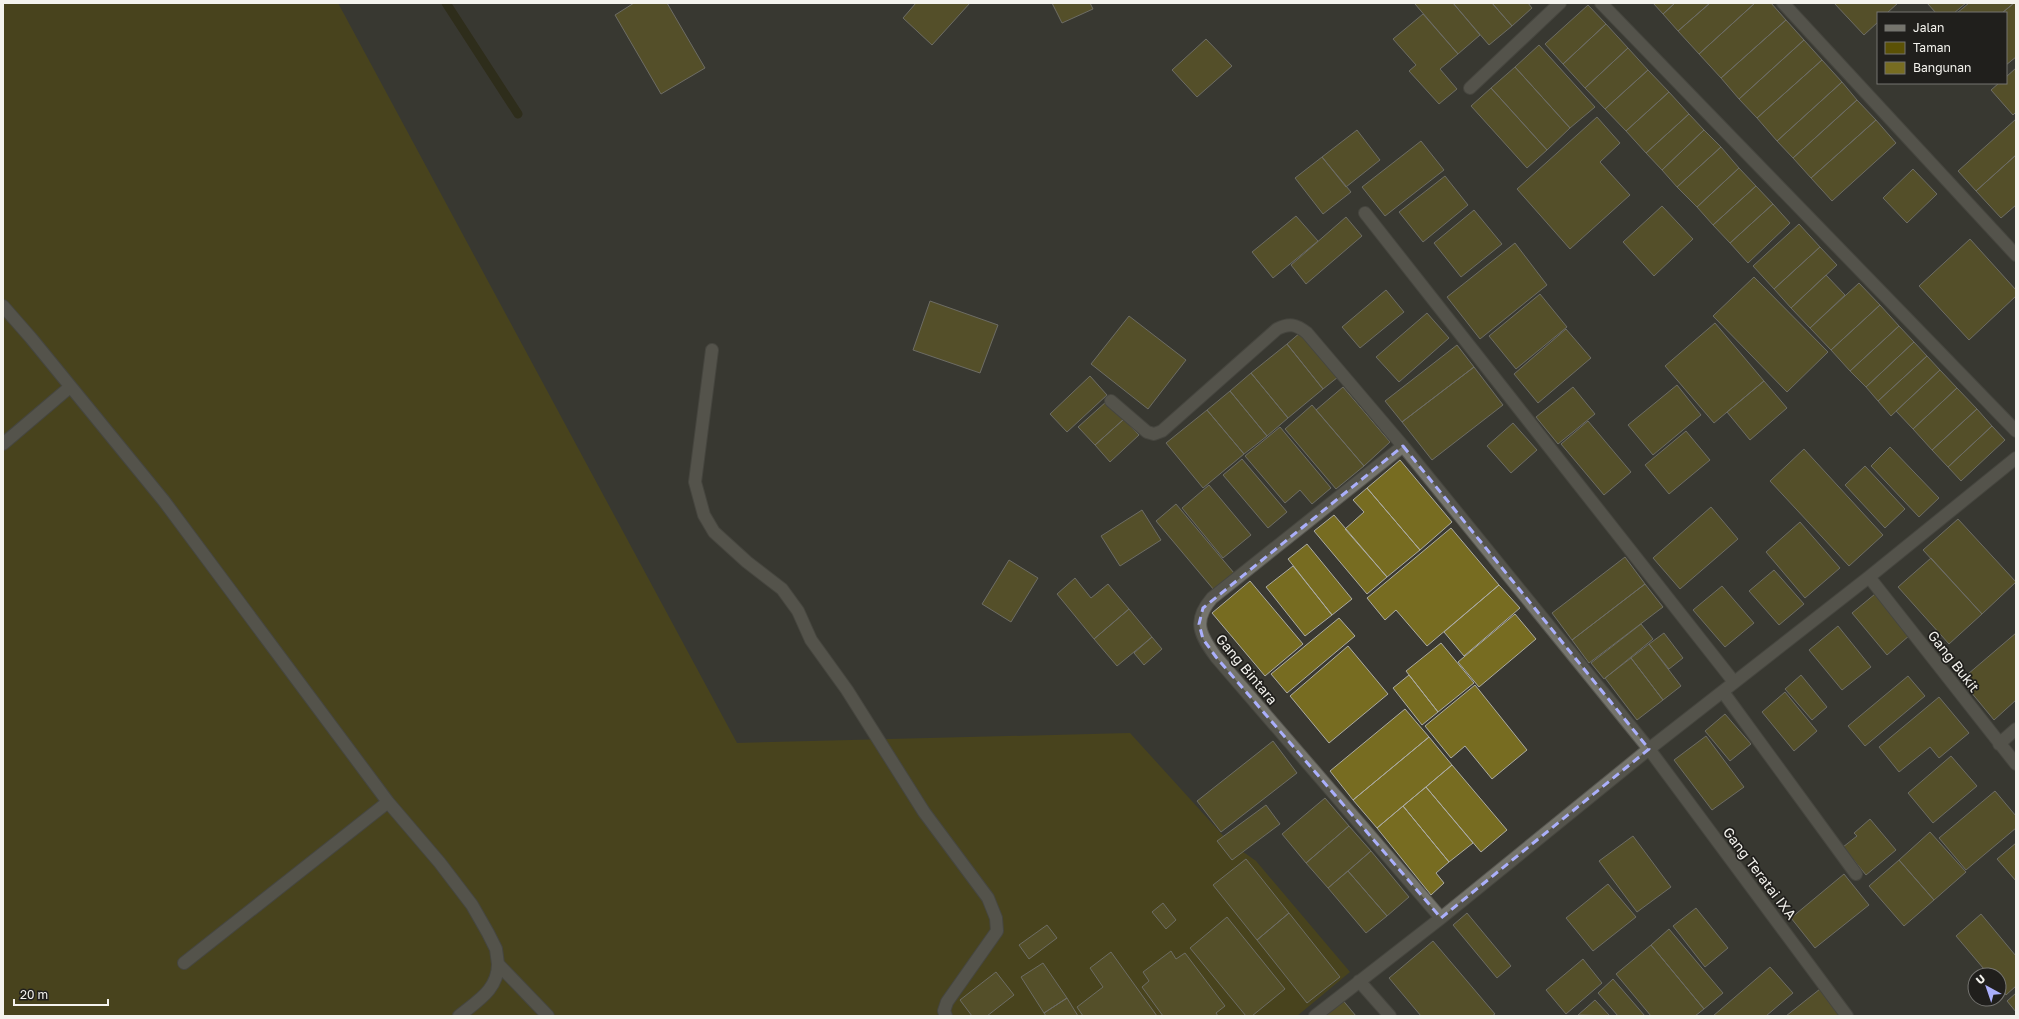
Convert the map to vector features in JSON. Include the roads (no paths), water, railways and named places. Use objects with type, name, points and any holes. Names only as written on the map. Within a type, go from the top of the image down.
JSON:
[{"type":"street","points":[[1470,88],[1560,3]]},
{"type":"street","points":[[1600,3],[2016,431]]},
{"type":"street","points":[[1783,3],[2016,255]]},
{"type":"street","points":[[1365,213],[1734,682]]},
{"type":"street","points":[[3,306],[31,338],[70,388],[164,501],[388,802],[440,863],[472,904],[496,950],[498,974],[494,985],[458,1016]]},
{"type":"street","name":"Gang Teratai IXA","points":[[1111,401],[1147,432],[1154,434],[1162,432],[1277,329],[1292,325],[1298,326],[1307,333],[1403,446],[1649,749],[1847,1016]]},
{"type":"street","points":[[712,350],[695,482],[704,515],[714,532],[747,562],[782,589],[798,612],[811,640],[847,690],[924,812],[988,898],[996,918],[997,931],[947,1002],[944,1011],[946,1016]]},
{"type":"street","points":[[3,444],[70,388]]},
{"type":"street","name":"Gang Bintara","points":[[1403,446],[1212,598],[1203,608],[1199,624],[1202,639],[1216,657],[1441,918]]},
{"type":"street","points":[[1315,1016],[1441,918],[1649,749],[1869,577],[2016,458]]},
{"type":"street","name":"Gang Bukit","points":[[1869,577],[2016,764]]},
{"type":"street","points":[[1723,692],[1856,874]]},
{"type":"street","points":[[1999,744],[2016,729]]},
{"type":"street","points":[[184,963],[388,802]]},
{"type":"street","points":[[498,964],[548,1016]]},
{"type":"street","points":[[1359,981],[1390,1016]]},
{"type":"waterway","points":[[446,3],[518,114]]}]
